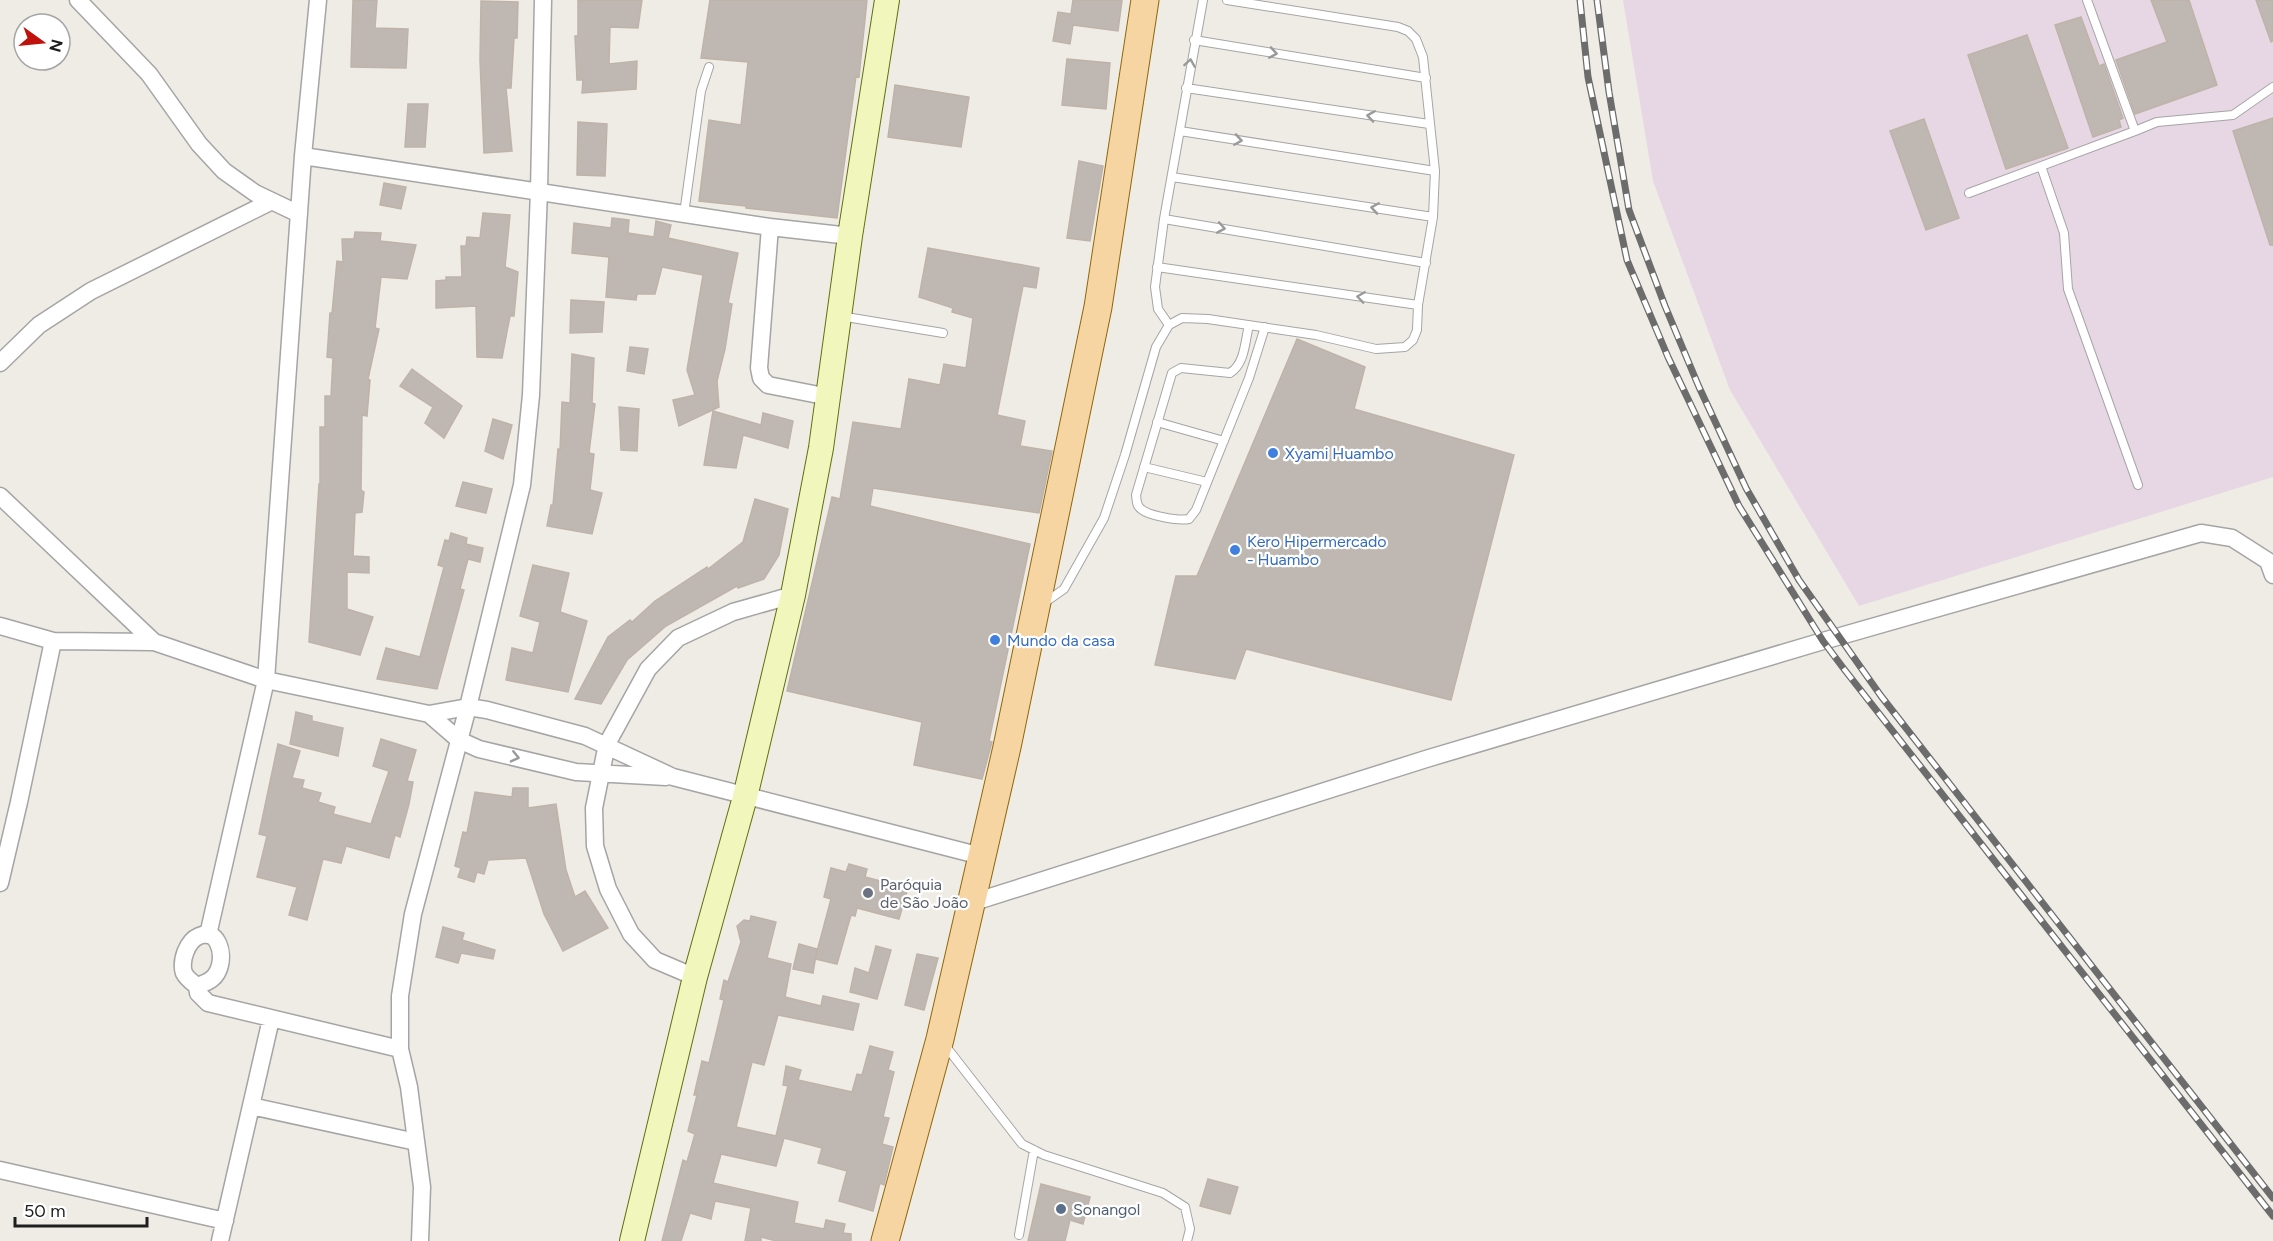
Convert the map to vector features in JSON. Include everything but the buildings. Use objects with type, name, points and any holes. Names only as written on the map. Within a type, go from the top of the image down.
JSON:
[{"type":"main road","points":[[885,1241],[940,1038],[1007,747],[1098,307],[1145,0]]},
{"type":"main road","points":[[901,1241],[909,1188],[908,1153]]},
{"type":"street","points":[[78,0],[149,74],[199,144],[224,171],[255,193],[299,213]]},
{"type":"street","points":[[208,935],[266,680],[303,156],[318,0]]},
{"type":"street","points":[[420,1241],[422,1187],[409,1087],[400,1049],[400,996],[413,914],[468,707],[522,485],[531,395],[539,191],[543,0]]},
{"type":"street","points":[[632,1241],[695,977],[745,797],[793,595],[821,448],[850,236],[887,0]]},
{"type":"street","points":[[303,156],[770,227],[850,236]]},
{"type":"street","points":[[0,363],[39,325],[91,291],[272,201]]},
{"type":"street","points":[[770,227],[759,368],[761,378],[768,385],[829,397]]},
{"type":"street","points":[[0,496],[154,642]]},
{"type":"street","points":[[971,903],[1426,759],[1823,640],[2201,533],[2232,538],[2268,561],[2273,575]]},
{"type":"street","points":[[695,977],[655,960],[631,934],[608,889],[595,846],[594,808],[607,744],[648,669],[678,638],[733,612],[793,595]]},
{"type":"street","points":[[0,626],[53,641],[154,642],[266,680],[429,714],[468,707],[487,710],[585,736],[607,744],[673,777],[981,856]]},
{"type":"street","points":[[0,883],[20,802],[53,641]]},
{"type":"street","points":[[429,714],[459,740],[479,749],[576,772],[673,777]]},
{"type":"street","points":[[197,986],[209,982],[218,974],[221,962],[221,948],[215,938],[208,935],[199,936],[192,941],[186,951],[183,964],[184,973],[197,986],[198,993],[208,1003],[400,1049]]},
{"type":"street","points":[[220,1241],[271,1019]]},
{"type":"street","points":[[251,1106],[416,1142]]},
{"type":"street","points":[[0,1170],[225,1221]]},
{"type":"lane","points":[[1169,325],[1158,309],[1155,287],[1157,267],[1194,40],[1203,0]]},
{"type":"lane","points":[[1034,610],[1064,589],[1104,518],[1125,455],[1156,346],[1169,325],[1182,318],[1249,325],[1316,334],[1376,349],[1405,347],[1413,340],[1417,330],[1418,305],[1433,217],[1435,171],[1423,57],[1416,39],[1408,31],[1377,23],[1227,0]]},
{"type":"lane","points":[[2087,0],[2135,131]]},
{"type":"lane","points":[[1194,40],[1426,78]]},
{"type":"lane","points":[[684,214],[701,91],[709,67]]},
{"type":"lane","points":[[1969,193],[2157,122],[2232,116],[2273,87]]},
{"type":"lane","points":[[1186,88],[1429,124]]},
{"type":"lane","points":[[1180,131],[1435,171]]},
{"type":"lane","points":[[2041,166],[2064,233],[2068,289],[2138,485]]},
{"type":"lane","points":[[1172,177],[1433,217]]},
{"type":"lane","points":[[1164,219],[1426,263]]},
{"type":"lane","points":[[1157,267],[1418,305]]},
{"type":"lane","points":[[840,316],[943,333]]},
{"type":"lane","points":[[1249,325],[1241,360],[1236,369],[1230,373],[1181,368],[1172,373],[1136,495],[1137,506],[1143,511],[1180,521],[1189,519],[1196,510],[1249,378],[1265,327]]},
{"type":"lane","points":[[1157,422],[1224,441]]},
{"type":"lane","points":[[1144,467],[1207,482]]},
{"type":"lane","points":[[940,1038],[1022,1144],[1044,1155],[1163,1193],[1185,1207],[1190,1229],[1187,1241]]},
{"type":"lane","points":[[1019,1235],[1034,1150]]},
{"type":"shaded area","points":[[1623,0],[2273,0],[2273,477],[1859,606],[1730,390],[1653,181]]},
{"type":"railway","points":[[1580,0],[1588,77],[1627,260],[1668,357],[1739,506],[1823,641],[1844,669],[2273,1216]]},
{"type":"railway","points":[[1597,0],[1609,92],[1629,210],[1665,306],[1699,387],[1746,488],[1799,580],[1881,696],[2273,1198]]},
{"type":"place","name":"Xyami Huambo","points":[[1273,453]]},
{"type":"place","name":"Kero Hipermercado - Huambo","points":[[1235,550]]},
{"type":"place","name":"Mundo da casa","points":[[995,640]]},
{"type":"place","name":"Paróquia de São João","points":[[868,893]]},
{"type":"place","name":"Sonangol","points":[[1061,1209]]}]
